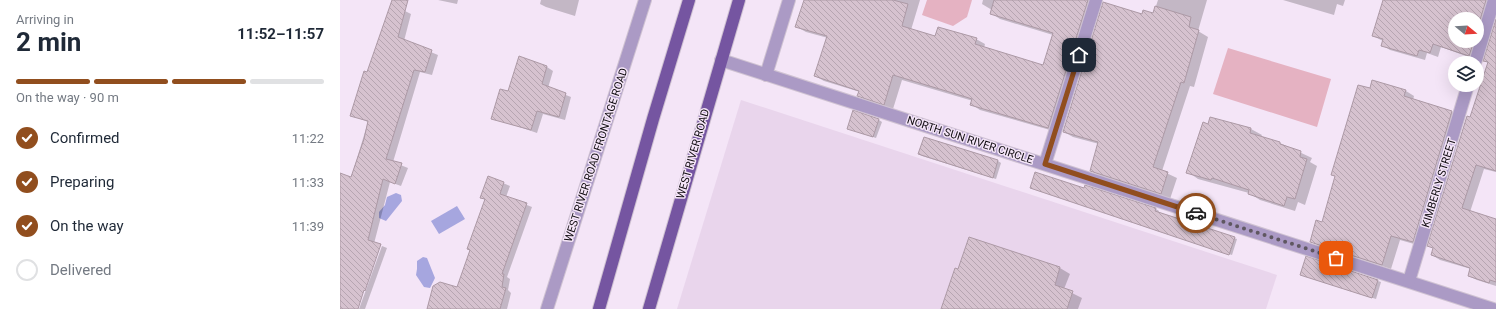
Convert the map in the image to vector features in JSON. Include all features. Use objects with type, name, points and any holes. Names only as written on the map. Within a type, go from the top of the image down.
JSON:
[{"type":"main road","points":[[599,309],[653,119],[689,0]]},
{"type":"main road","name":"WEST RIVER ROAD","points":[[649,309],[739,0]]},
{"type":"street","name":"WEST RIVER ROAD FRONTAGE ROAD","points":[[547,309],[645,0]]},
{"type":"street","points":[[766,75],[789,0]]},
{"type":"street","points":[[1045,164],[1096,0]]},
{"type":"street","points":[[1477,56],[1494,0]]},
{"type":"street","name":"NORTH SUN RIVER CIRCLE","points":[[721,60],[1493,309]]},
{"type":"street","name":"KIMBERLY STREET","points":[[1409,281],[1466,92]]},
{"type":"shaded area","points":[[927,0],[972,0],[967,17],[953,26],[922,15]]},
{"type":"shaded area","points":[[1228,48],[1331,79],[1317,127],[1213,94]]},
{"type":"shaded area","points":[[741,100],[1277,275],[1266,309],[677,309]]},
{"type":"water","points":[[396,193],[401,195],[402,201],[386,221],[379,218],[379,212],[385,205],[387,197]]},
{"type":"water","points":[[457,206],[465,219],[439,234],[431,221]]},
{"type":"water","points":[[423,257],[427,258],[435,278],[430,288],[424,287],[416,275],[417,261]]},
{"type":"building","points":[[392,0],[408,0],[398,37],[432,50],[425,72],[414,70],[386,159],[402,163],[395,184],[383,179],[368,240],[381,244],[365,291],[364,290],[358,309],[340,309],[340,173],[351,177],[364,139],[368,121],[350,116],[364,71],[367,72]]},
{"type":"building","points":[[804,0],[893,0],[908,4],[902,26],[935,36],[938,27],[977,38],[975,44],[1043,65],[1053,33],[990,14],[994,0],[1088,0],[1048,128],[970,105],[972,99],[893,75],[884,105],[857,96],[859,91],[814,76],[827,36],[795,27]]},
{"type":"building","points":[[1383,0],[1486,0],[1482,12],[1448,12],[1448,48],[1472,48],[1469,56],[1433,44],[1430,53],[1419,50],[1417,56],[1381,46],[1383,39],[1372,36]]},
{"type":"building","points":[[1103,2],[1142,14],[1143,10],[1153,13],[1155,6],[1191,17],[1189,27],[1199,30],[1184,83],[1181,82],[1153,167],[1168,172],[1161,194],[1090,171],[1098,142],[1063,132]]},
{"type":"building","points":[[1496,19],[1496,171],[1476,165],[1462,208],[1496,219],[1496,282],[1490,280],[1489,283],[1468,276],[1470,268],[1431,255],[1433,248],[1427,246],[1467,116],[1470,117],[1478,92],[1484,92],[1484,74],[1488,62],[1484,61]]},
{"type":"building","points":[[519,56],[547,66],[542,84],[566,93],[559,117],[537,111],[531,130],[491,119],[500,89],[508,91]]},
{"type":"building","points":[[1372,80],[1406,90],[1404,96],[1452,111],[1413,242],[1391,236],[1382,265],[1310,242],[1316,220],[1322,222],[1335,176],[1331,175],[1358,85],[1370,88]]},
{"type":"building","points":[[853,110],[879,119],[873,137],[847,129]]},
{"type":"building","points":[[1210,117],[1251,128],[1250,133],[1280,142],[1280,144],[1301,151],[1300,157],[1307,159],[1295,199],[1287,197],[1284,206],[1248,194],[1249,190],[1212,178],[1211,180],[1186,173],[1203,122],[1208,124]]},
{"type":"building","points":[[924,137],[998,160],[993,178],[918,154]]},
{"type":"building","points":[[1035,172],[1084,188],[1085,185],[1156,208],[1155,211],[1235,237],[1229,255],[1030,188]]},
{"type":"building","points":[[488,176],[504,182],[500,194],[527,203],[502,274],[504,274],[502,287],[506,288],[500,309],[427,309],[433,286],[440,282],[457,287],[470,250],[467,249],[485,199],[480,198]]},
{"type":"building","points":[[969,237],[1060,267],[1055,285],[1073,291],[1067,309],[941,309],[955,268],[958,269]]},
{"type":"building","points":[[1306,256],[1378,280],[1372,298],[1300,275]]},
{"type":"way so far","points":[[1196,213],[1336,258]]},
{"type":"route","points":[[1079,55],[1045,164],[1196,213]]}]
